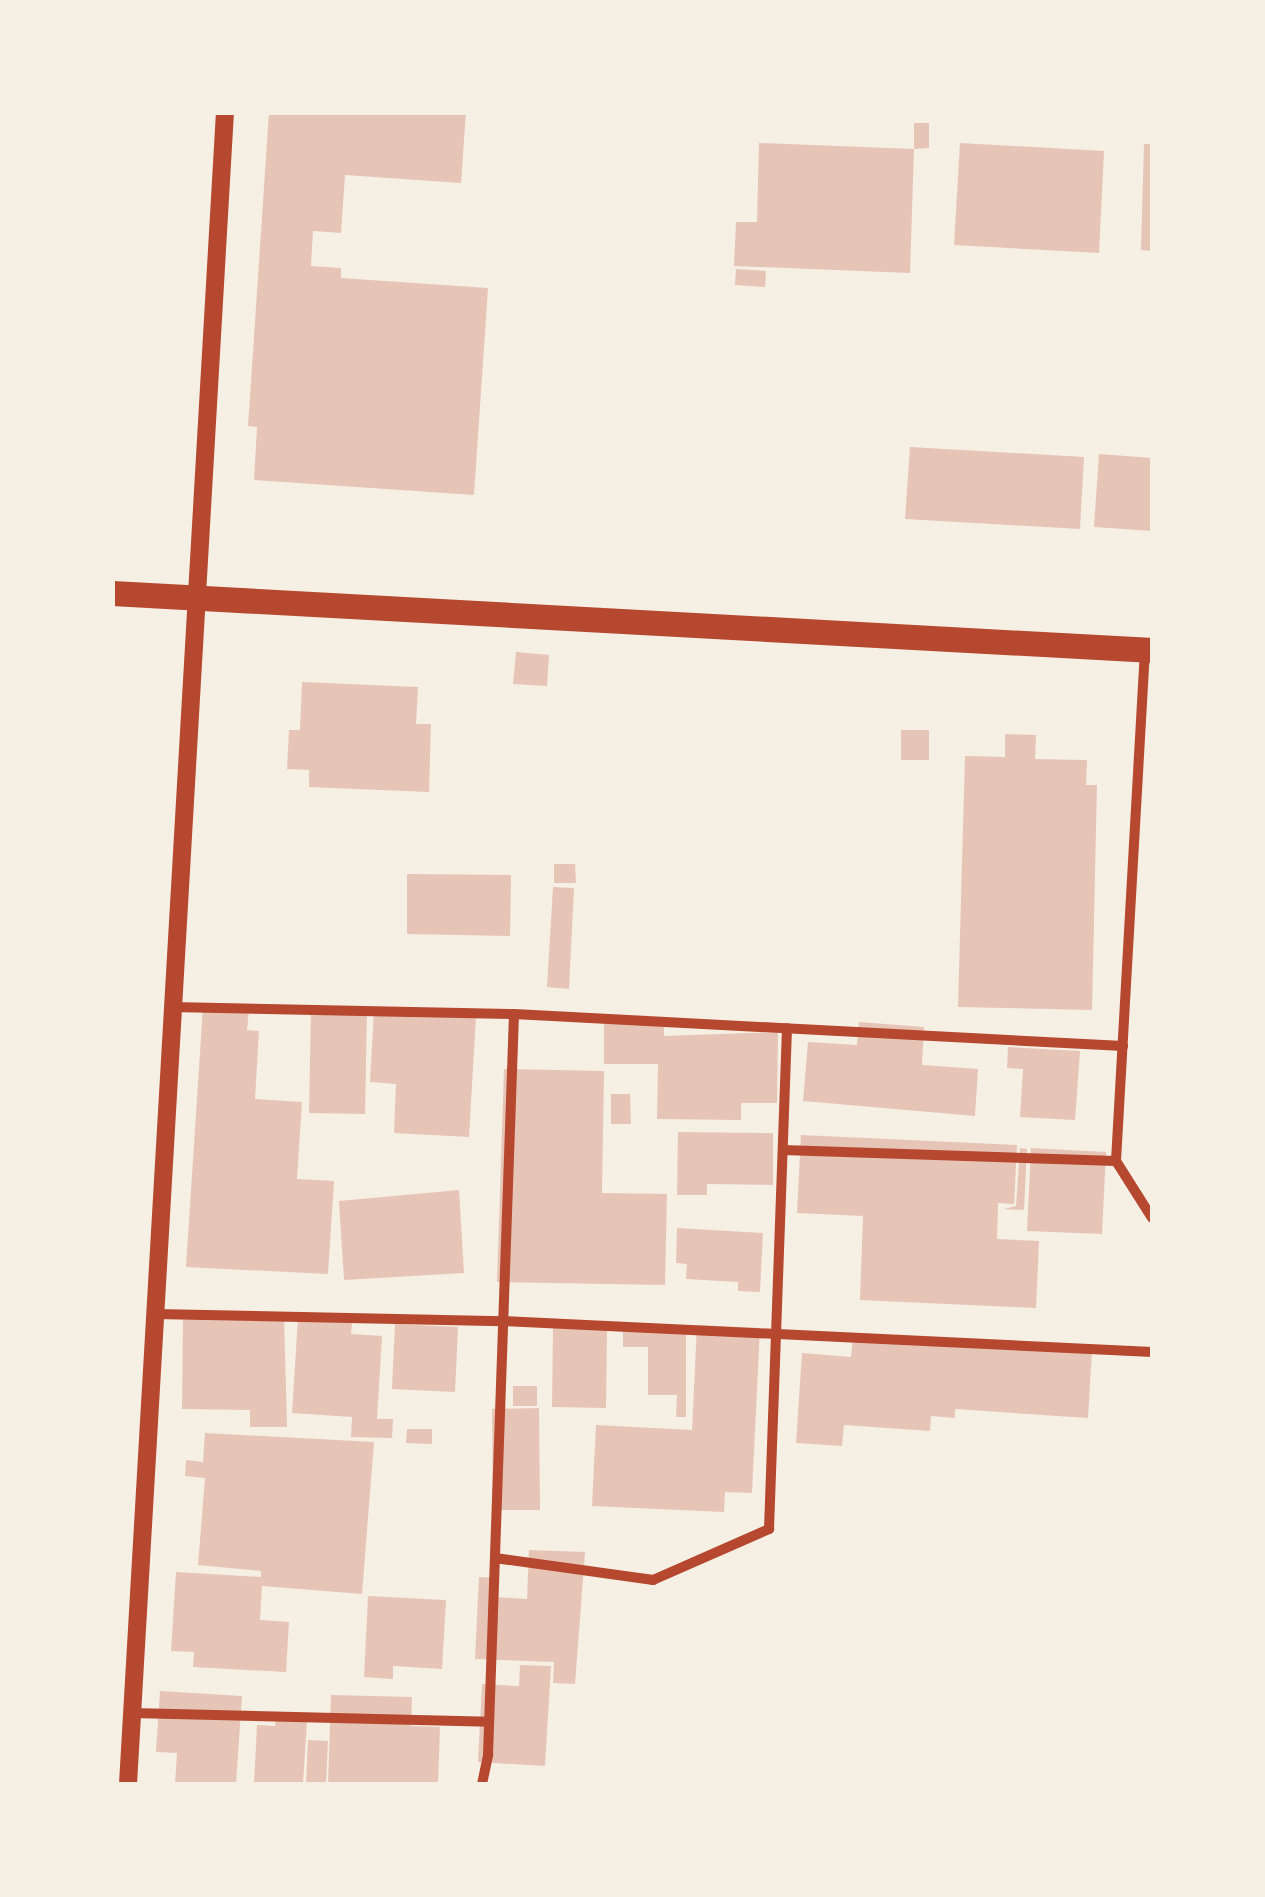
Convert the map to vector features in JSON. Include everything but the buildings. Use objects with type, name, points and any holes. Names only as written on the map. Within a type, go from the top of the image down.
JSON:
[{"type":"main road","points":[[112,593],[1149,650]]},
{"type":"street","points":[[128,1784],[225,112]]},
{"type":"street","points":[[1149,650],[1116,1161],[1152,1218]]},
{"type":"street","points":[[172,1007],[514,1014],[1123,1046]]},
{"type":"street","points":[[482,1784],[489,1722],[514,1014]]},
{"type":"street","points":[[495,1558],[652,1580],[769,1529],[787,1028]]},
{"type":"street","points":[[783,1150],[1116,1161]]},
{"type":"street","points":[[154,1314],[503,1322],[1152,1352]]},
{"type":"street","points":[[132,1713],[489,1722]]}]
